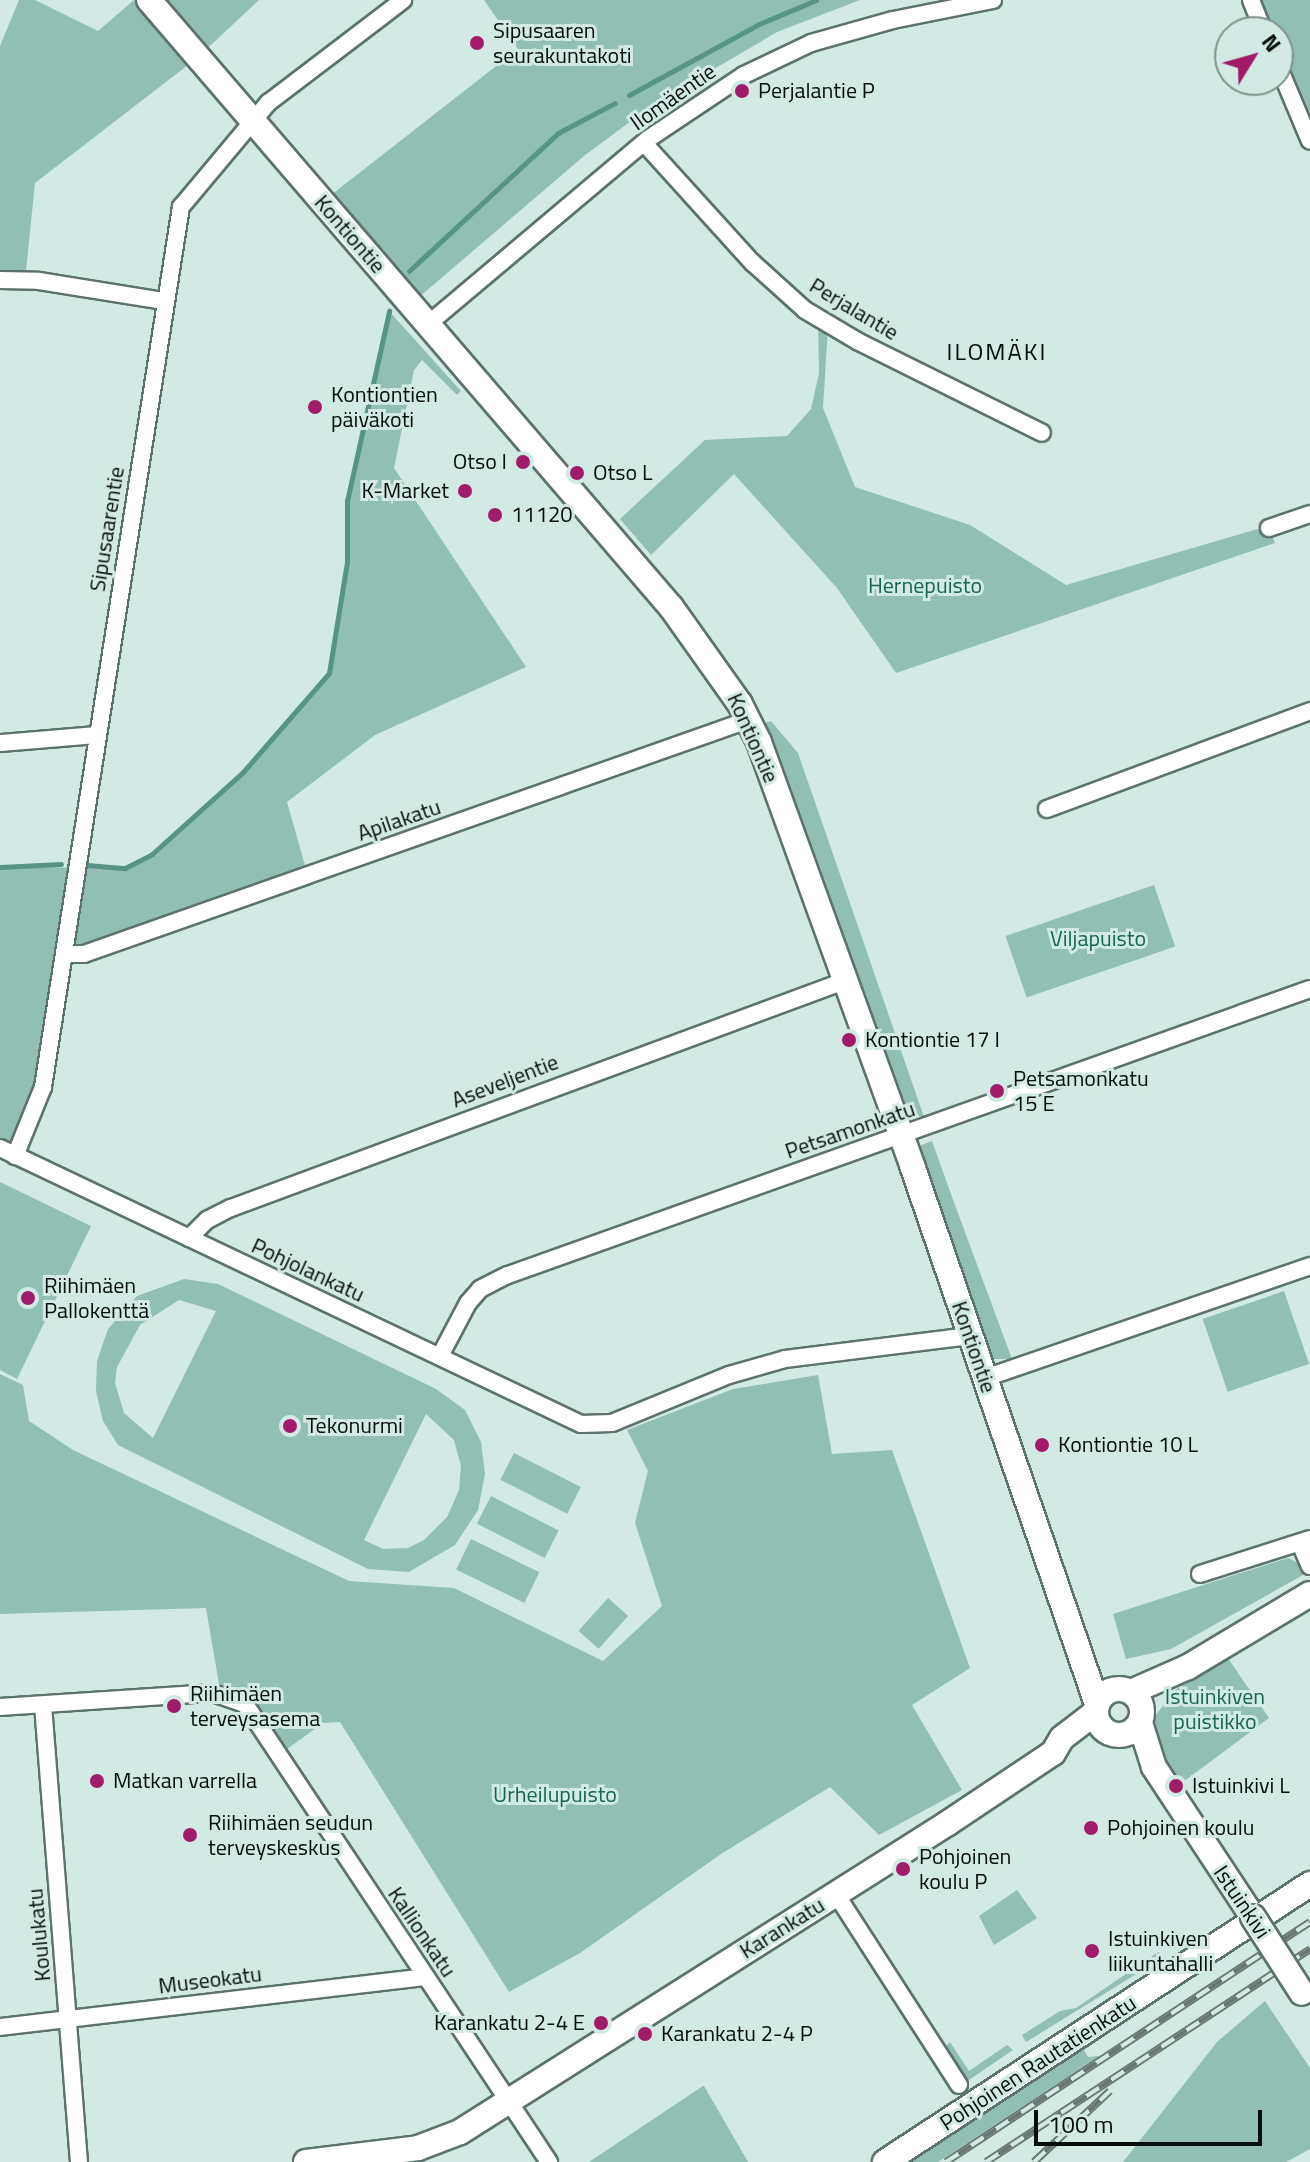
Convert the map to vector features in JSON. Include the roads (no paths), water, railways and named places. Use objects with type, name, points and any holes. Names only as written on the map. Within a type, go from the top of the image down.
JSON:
[{"type":"street","name":"Kontiontie","points":[[149,0],[671,607],[727,681],[748,720],[844,981],[1078,1637],[1118,1720]]},
{"type":"street","name":"Sipusaarentie","points":[[8,1152],[43,1087],[181,207],[268,103],[403,0]]},
{"type":"street","name":"Ilomäentie","points":[[427,325],[644,143],[744,75],[811,43],[893,20],[993,0]]},
{"type":"street","points":[[1291,96],[1310,141]]},
{"type":"street","name":"Perjalantie","points":[[644,143],[743,254],[805,310],[859,342],[1042,433]]},
{"type":"street","points":[[0,280],[39,281],[164,301]]},
{"type":"street","points":[[1269,528],[1310,514]]},
{"type":"street","points":[[1047,809],[1310,711]]},
{"type":"street","name":"Apilakatu","points":[[64,954],[84,954],[748,720]]},
{"type":"street","points":[[0,743],[98,735]]},
{"type":"street","name":"Aseveljentie","points":[[189,1238],[207,1220],[231,1208],[844,981]]},
{"type":"street","name":"Petsamonkatu","points":[[440,1356],[468,1303],[493,1281],[1310,989]]},
{"type":"street","name":"Pohjolankatu","points":[[8,1152],[440,1356],[558,1416],[599,1425],[757,1366],[970,1336]]},
{"type":"street","points":[[985,1378],[1310,1266]]},
{"type":"street","points":[[1200,1574],[1305,1541],[1310,1566]]},
{"type":"street","name":"Karankatu","points":[[306,2162],[363,2159],[440,2142],[836,1894],[1053,1753],[1062,1738],[1118,1720],[1188,1667],[1310,1594]]},
{"type":"street","name":"Kontiontie","points":[[1078,1637],[1124,1690],[1118,1720]]},
{"type":"street","name":"Karankatu","points":[[1118,1720],[1124,1690],[1188,1667]]},
{"type":"street","name":"Kallionkatu","points":[[43,1705],[225,1694],[245,1704],[549,2162]]},
{"type":"street","points":[[0,1707],[43,1705]]},
{"type":"street","name":"Koulukatu","points":[[43,1705],[79,2162]]},
{"type":"street","name":"Istuinkivi","points":[[1118,1720],[1154,1767],[1306,1998]]},
{"type":"street","name":"Pohjoinen Rautatienkatu","points":[[885,2162],[1310,1884]]},
{"type":"street","points":[[836,1894],[959,2085]]},
{"type":"street","name":"Museokatu","points":[[0,2027],[425,1977]]},
{"type":"waterway","points":[[629,95],[759,24],[816,0]]},
{"type":"waterway","points":[[409,271],[558,133],[615,103]]},
{"type":"waterway","points":[[87,865],[125,868],[152,854],[243,772],[329,673],[347,562],[347,501],[389,311]]},
{"type":"waterway","points":[[0,867],[61,864]]},
{"type":"railway","points":[[946,2162],[1310,1922]]},
{"type":"railway","points":[[986,2162],[1310,1949]]},
{"type":"railway","points":[[1034,2162],[1110,2091]]},
{"type":"place","name":"Sipusaaren seurakuntakoti","points":[[477,43]]},
{"type":"place","name":"Perjalantie P","points":[[742,91]]},
{"type":"place","name":"Kontiontien päiväkoti","points":[[315,407]]},
{"type":"place","name":"Otso I","points":[[523,462]]},
{"type":"place","name":"Otso L","points":[[577,473]]},
{"type":"place","name":"K-Market","points":[[465,491]]},
{"type":"place","name":"11120","points":[[495,515]]},
{"type":"place","name":"Kontiontie 17 I","points":[[849,1040]]},
{"type":"place","name":"Petsamonkatu 15 E","points":[[997,1091]]},
{"type":"place","name":"Riihimäen Pallokenttä","points":[[28,1298]]},
{"type":"place","name":"Tekonurmi","points":[[290,1426]]},
{"type":"place","name":"Kontiontie 10 L","points":[[1042,1445]]},
{"type":"place","name":"Riihimäen terveysasema","points":[[174,1706]]},
{"type":"place","name":"Matkan varrella","points":[[97,1781]]},
{"type":"place","name":"Istuinkivi L","points":[[1176,1786]]},
{"type":"place","name":"Pohjoinen koulu","points":[[1091,1828]]},
{"type":"place","name":"Riihimäen seudun terveyskeskus","points":[[190,1835]]},
{"type":"place","name":"Pohjoinen koulu P","points":[[903,1869]]},
{"type":"place","name":"Istuinkiven liikuntahalli","points":[[1092,1951]]},
{"type":"place","name":"Karankatu 2-4 E","points":[[601,2023]]},
{"type":"place","name":"Karankatu 2-4 P","points":[[645,2034]]},
{"type":"district","name":"ILOMÄKI","points":[[997,352]]},
{"type":"park label","name":"Hernepuisto","points":[[925,586]]},
{"type":"park label","name":"Viljapuisto","points":[[1098,939]]},
{"type":"park label","name":"Istuinkiven puistikko","points":[[1215,1708]]},
{"type":"park label","name":"Urheilupuisto","points":[[555,1795]]}]
